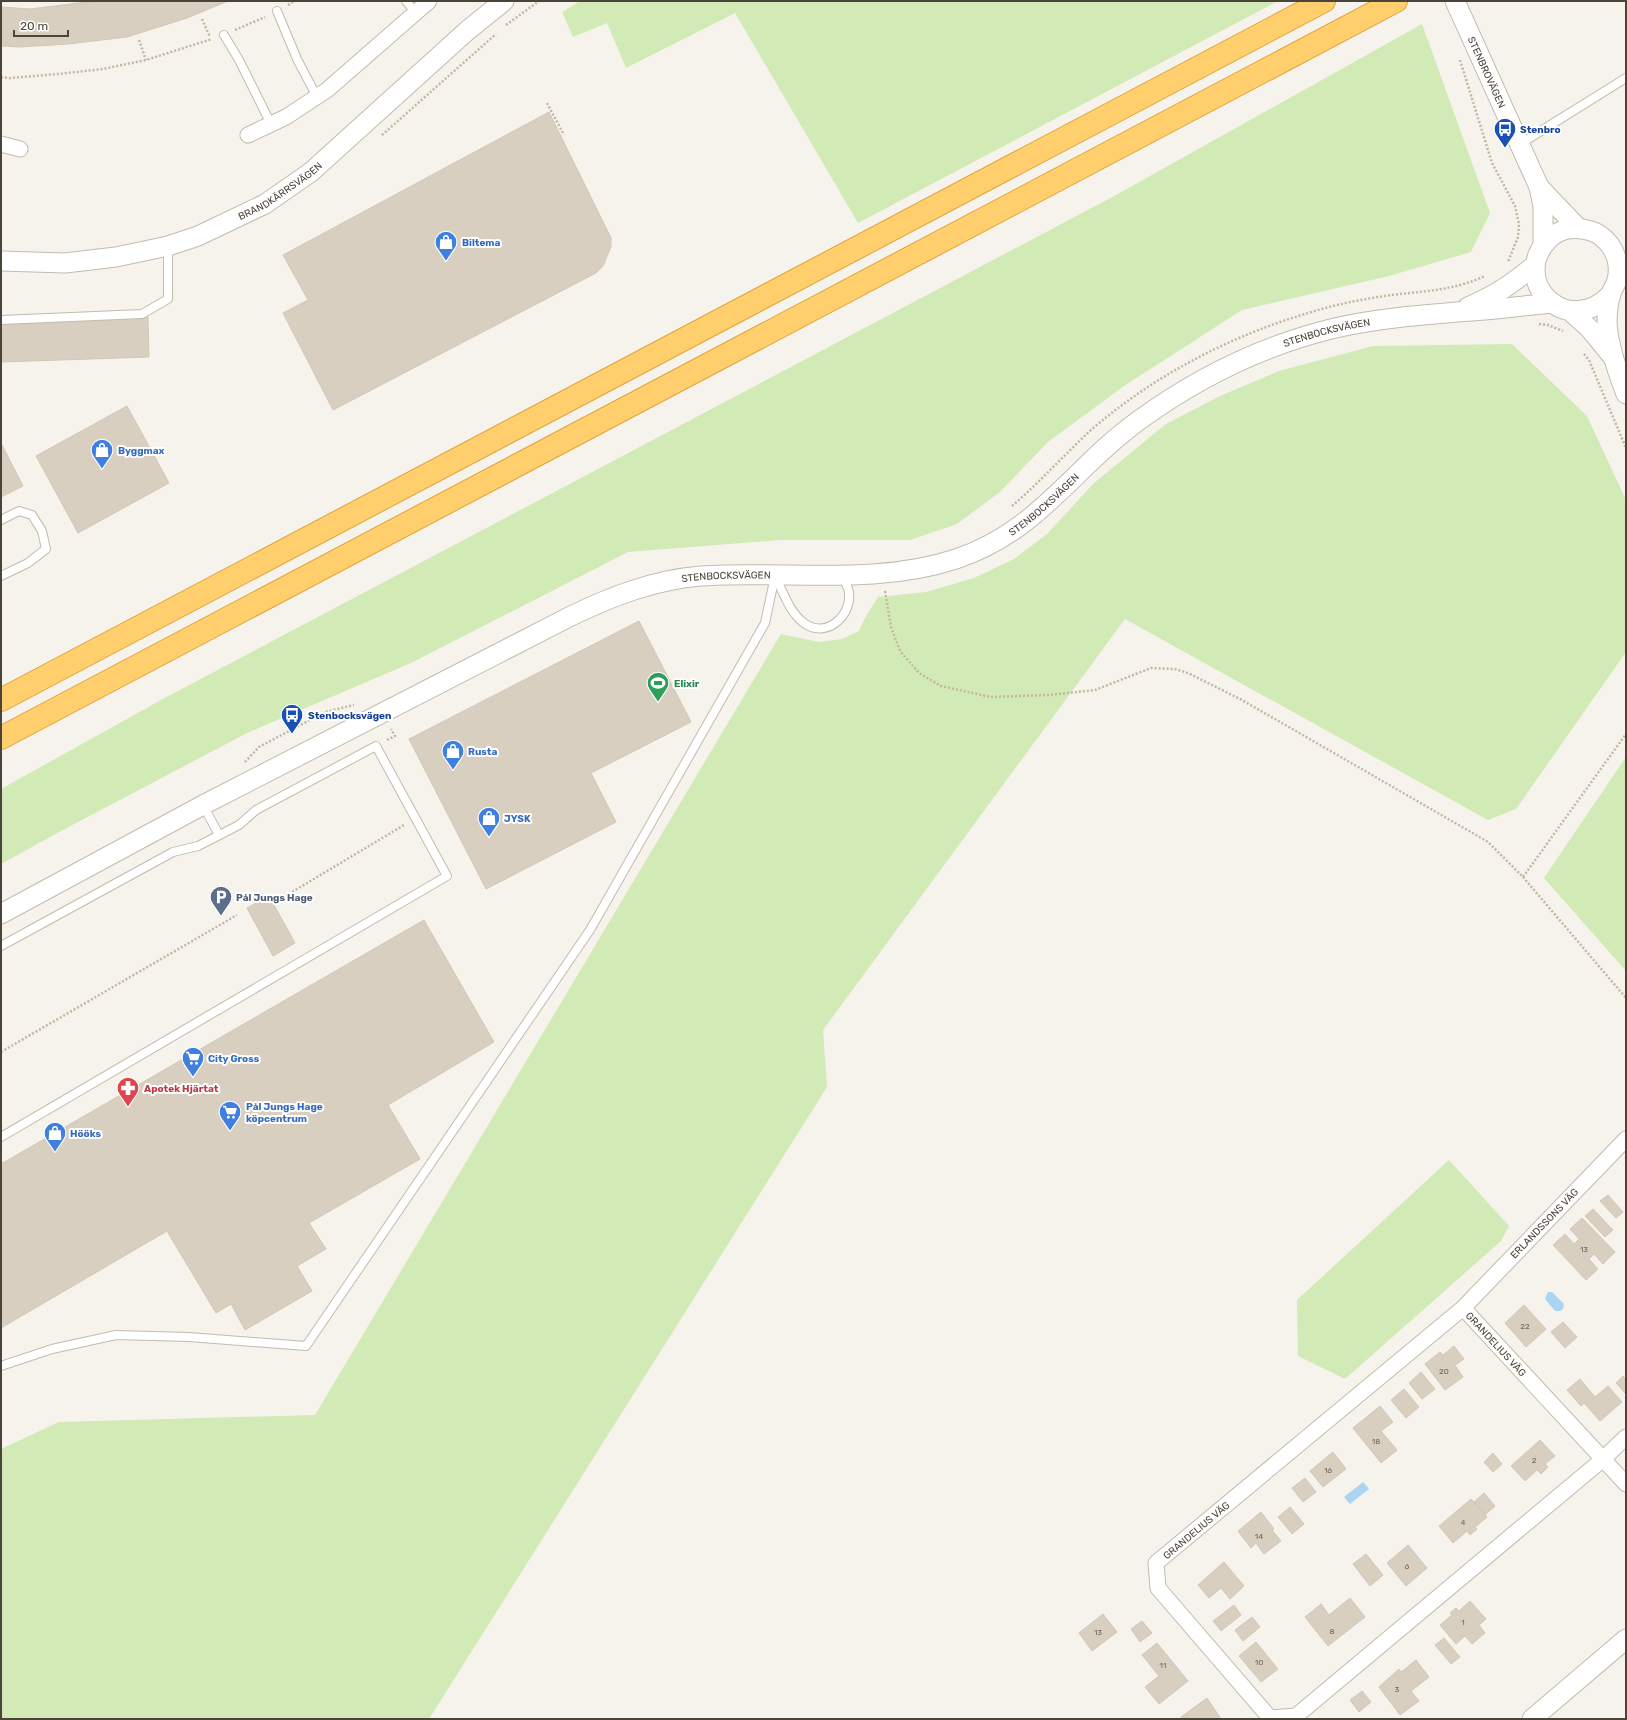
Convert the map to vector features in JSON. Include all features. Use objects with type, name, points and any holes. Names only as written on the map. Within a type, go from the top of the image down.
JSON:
[{"type":"highway","points":[[1,700],[1324,1]]},
{"type":"highway","points":[[1,738],[1396,1]]},
{"type":"street","points":[[248,134],[286,117],[327,90],[429,1]]},
{"type":"street","name":"BRANDKÄRRSVÄGEN","points":[[1,261],[65,263],[116,257],[168,246],[198,236],[266,204],[311,172],[468,30],[504,1]]},
{"type":"street","name":"STENBROVÄGEN","points":[[1455,1],[1539,187],[1543,206],[1543,244]]},
{"type":"street","points":[[1,144],[20,149]]},
{"type":"street","name":"STENBROVÄGEN","points":[[1539,187],[1578,228]]},
{"type":"street","name":"STENBROVÄGEN","points":[[1612,356],[1590,329],[1562,307],[1548,300],[1540,290],[1536,278],[1535,265],[1538,254],[1543,244],[1553,235],[1565,229],[1578,228],[1593,231],[1605,239],[1614,251],[1618,265],[1617,280],[1611,294],[1607,311],[1607,324],[1612,356],[1626,394]]},
{"type":"street","name":"STENBOCKSVÄGEN","points":[[1458,311],[1485,300],[1508,287],[1535,265]]},
{"type":"street","points":[[1562,307],[1582,311],[1593,308],[1603,302],[1611,294]]},
{"type":"street","name":"STENBOCKSVÄGEN","points":[[1,914],[203,805],[562,621],[614,596],[643,586],[680,579],[733,575],[776,576],[882,574],[924,568],[957,559],[980,550],[1006,536],[1033,516],[1136,422],[1187,389],[1230,365],[1276,346],[1334,329],[1393,318],[1517,306],[1562,307]]},
{"type":"street","name":"ERLANDSSONS VÄG","points":[[1463,1308],[1626,1139]]},
{"type":"street","name":"GRANDELIUS VÄG","points":[[1602,1460],[1296,1716],[1270,1718],[1158,1588],[1156,1563],[1463,1308],[1602,1460],[1626,1484]]},
{"type":"street","points":[[1602,1460],[1626,1437]]},
{"type":"street","points":[[1532,1719],[1626,1639]]},
{"type":"lane","points":[[406,1],[416,13]]},
{"type":"lane","points":[[277,11],[297,59],[317,97]]},
{"type":"lane","points":[[224,35],[239,60],[271,124]]},
{"type":"lane","points":[[1519,145],[1626,78]]},
{"type":"lane","points":[[1,320],[142,314],[168,299],[168,246]]},
{"type":"lane","points":[[1,520],[19,511],[32,515],[42,531],[46,548],[28,564],[1,576]]},
{"type":"lane","points":[[776,576],[793,612],[803,622],[812,628],[823,629],[842,618],[848,607],[849,592],[842,575]]},
{"type":"lane","points":[[1,1366],[52,1349],[116,1335],[189,1337],[306,1346],[590,930],[766,623],[776,576]]},
{"type":"lane","points":[[1,946],[173,852],[198,846],[239,825],[256,810],[376,746],[447,876],[1,1137]]},
{"type":"lane","points":[[203,805],[219,835]]},
{"type":"path","points":[[1,1],[8,1]]},
{"type":"path","points":[[1,77],[10,78],[96,70],[146,60],[224,35],[277,11],[294,1]]},
{"type":"path","points":[[202,20],[211,40]]},
{"type":"path","points":[[139,40],[146,60]]},
{"type":"path","points":[[1458,55],[1492,163],[1515,206],[1519,224],[1518,238],[1515,247],[1507,264],[1500,270],[1508,287]]},
{"type":"path","points":[[547,103],[564,136]]},
{"type":"path","points":[[1517,306],[1521,317],[1526,321],[1535,324],[1548,325],[1561,330],[1567,335]]},
{"type":"path","points":[[1582,350],[1589,360],[1626,448]]},
{"type":"path","points":[[882,574],[891,627],[900,650],[919,673],[941,686],[990,697],[1048,695],[1095,690],[1151,668],[1175,669],[1188,673],[1242,700],[1488,842],[1523,878],[1626,998]]},
{"type":"path","points":[[1523,878],[1626,734]]},
{"type":"path","points":[[282,898],[415,819]]},
{"type":"path","points":[[1,1052],[237,915]]},
{"type":"green space","points":[[580,1],[1278,1],[858,223],[735,13],[626,68],[607,23],[573,37],[562,12]]},
{"type":"green space","points":[[1422,24],[1490,213],[1471,252],[1389,276],[1242,310],[1124,386],[1048,442],[1000,492],[957,524],[910,540],[781,540],[628,552],[411,663],[247,733],[1,864],[1,789],[161,700],[1116,195]]},
{"type":"green space","points":[[1512,344],[1587,416],[1626,500],[1626,652],[1516,809],[1488,820],[1125,619],[823,1030],[827,1087],[429,1719],[1,1719],[1,1449],[59,1422],[315,1415],[781,634],[819,642],[842,639],[859,631],[878,597],[926,592],[974,578],[1014,559],[1047,534],[1094,483],[1166,424],[1220,396],[1279,371],[1373,346]]},
{"type":"green space","points":[[1626,757],[1626,971],[1544,878]]},
{"type":"green space","points":[[1449,1160],[1509,1226],[1501,1241],[1345,1379],[1298,1356],[1297,1300]]},
{"type":"water","points":[[1548,1292],[1552,1292],[1564,1304],[1563,1309],[1560,1311],[1555,1311],[1545,1299]]},
{"type":"water","points":[[1363,1482],[1369,1489],[1350,1504],[1344,1497]]},
{"type":"building","points":[[94,1],[228,1],[187,18],[127,37],[68,44],[19,47],[1,46],[1,7],[30,9]]},
{"type":"building","name":"Biltema","points":[[549,112],[611,238],[611,247],[603,266],[596,273],[333,410],[283,313],[308,300],[283,255]]},
{"type":"building","points":[[148,317],[149,357],[1,362],[1,321]]},
{"type":"building","name":"Byggmax","points":[[127,406],[169,483],[78,533],[36,456]]},
{"type":"building","points":[[1,443],[23,486],[1,497]]},
{"type":"building","points":[[639,621],[691,722],[591,773],[616,822],[486,889],[409,739]]},
{"type":"building","points":[[269,896],[295,943],[273,956],[247,908]]},
{"type":"building","name":"Pål Jungs Hage köpcentrum","points":[[424,920],[494,1042],[388,1105],[420,1159],[309,1223],[326,1249],[297,1266],[312,1291],[245,1330],[231,1304],[216,1313],[167,1231],[1,1328],[1,1164]]},
{"type":"building","points":[[1608,1195],[1623,1212],[1616,1218],[1600,1201]]},
{"type":"building","points":[[1593,1209],[1613,1230],[1605,1237],[1585,1216]]},
{"type":"building","points":[[1582,1218],[1615,1252],[1603,1264],[1594,1254],[1589,1259],[1598,1269],[1586,1280],[1553,1245],[1565,1234],[1574,1244],[1579,1239],[1570,1229]]},
{"type":"building","points":[[1524,1305],[1546,1329],[1526,1347],[1505,1323]]},
{"type":"building","points":[[1563,1322],[1577,1337],[1565,1348],[1551,1332]]},
{"type":"building","points":[[1454,1346],[1464,1359],[1455,1365],[1463,1377],[1445,1390],[1425,1364],[1440,1352],[1443,1355]]},
{"type":"building","points":[[1421,1372],[1435,1389],[1422,1399],[1409,1383]]},
{"type":"building","points":[[1623,1376],[1626,1380],[1626,1394],[1616,1383]]},
{"type":"building","points":[[1580,1379],[1595,1397],[1608,1386],[1622,1402],[1600,1421],[1584,1403],[1581,1406],[1567,1390]]},
{"type":"building","points":[[1404,1389],[1419,1407],[1406,1418],[1391,1400]]},
{"type":"building","points":[[1380,1406],[1393,1422],[1381,1431],[1397,1450],[1381,1463],[1353,1428]]},
{"type":"building","points":[[1540,1440],[1555,1456],[1545,1464],[1548,1467],[1541,1474],[1537,1470],[1525,1481],[1511,1466]]},
{"type":"building","points":[[1333,1452],[1346,1469],[1323,1487],[1310,1471]]},
{"type":"building","points":[[1493,1453],[1502,1464],[1493,1472],[1484,1462]]},
{"type":"building","points":[[1305,1478],[1316,1492],[1303,1502],[1292,1488]]},
{"type":"building","points":[[1484,1493],[1495,1506],[1485,1515],[1474,1502]]},
{"type":"building","points":[[1471,1499],[1487,1517],[1475,1527],[1477,1529],[1470,1535],[1467,1531],[1453,1543],[1439,1526]]},
{"type":"building","points":[[1290,1507],[1304,1524],[1292,1534],[1278,1517]]},
{"type":"building","points":[[1261,1512],[1281,1541],[1264,1554],[1256,1543],[1251,1548],[1238,1531]]},
{"type":"building","points":[[1408,1545],[1427,1568],[1406,1586],[1387,1563]]},
{"type":"building","points":[[1366,1554],[1383,1575],[1370,1586],[1353,1564]]},
{"type":"building","points":[[1224,1562],[1244,1586],[1230,1599],[1221,1588],[1209,1598],[1198,1585]]},
{"type":"building","points":[[1350,1598],[1365,1617],[1328,1646],[1305,1617],[1321,1604],[1329,1615]]},
{"type":"building","points":[[1470,1601],[1486,1619],[1479,1625],[1485,1633],[1472,1644],[1465,1636],[1456,1644],[1440,1625],[1452,1615],[1450,1613],[1456,1608],[1459,1611]]},
{"type":"building","points":[[1234,1605],[1241,1615],[1221,1631],[1213,1621]]},
{"type":"building","points":[[1103,1614],[1117,1632],[1092,1651],[1079,1633]]},
{"type":"building","points":[[1252,1617],[1260,1627],[1243,1641],[1235,1630]]},
{"type":"building","points":[[1142,1621],[1152,1633],[1140,1642],[1131,1629]]},
{"type":"building","points":[[1444,1638],[1460,1657],[1451,1664],[1435,1645]]},
{"type":"building","points":[[1256,1642],[1278,1669],[1261,1682],[1239,1656]]},
{"type":"building","points":[[1157,1643],[1188,1681],[1159,1704],[1145,1687],[1159,1676],[1142,1655]]},
{"type":"building","points":[[1416,1660],[1429,1677],[1411,1691],[1419,1701],[1400,1715],[1379,1687],[1399,1669],[1401,1672]]},
{"type":"building","points":[[1362,1691],[1371,1702],[1359,1712],[1350,1700]]},
{"type":"building","points":[[1207,1698],[1221,1719],[1182,1719],[1181,1717]]},
{"type":"place","name":"Stenbro","points":[[1505,148]]},
{"type":"place","name":"Biltema","points":[[446,262]]},
{"type":"place","name":"Byggmax","points":[[102,470]]},
{"type":"place","name":"Elixir","points":[[658,702]]},
{"type":"place","name":"Stenbocksvägen","points":[[292,734]]},
{"type":"place","name":"Rusta","points":[[453,770]]},
{"type":"place","name":"JYSK","points":[[489,838]]},
{"type":"place","name":"Pål Jungs Hage","points":[[221,916]]},
{"type":"place","name":"City Gross","points":[[193,1078]]},
{"type":"place","name":"Apotek Hjärtat","points":[[128,1108]]},
{"type":"place","name":"Pål Jungs Hage köpcentrum","points":[[230,1132]]},
{"type":"place","name":"Hööks","points":[[55,1152]]}]
